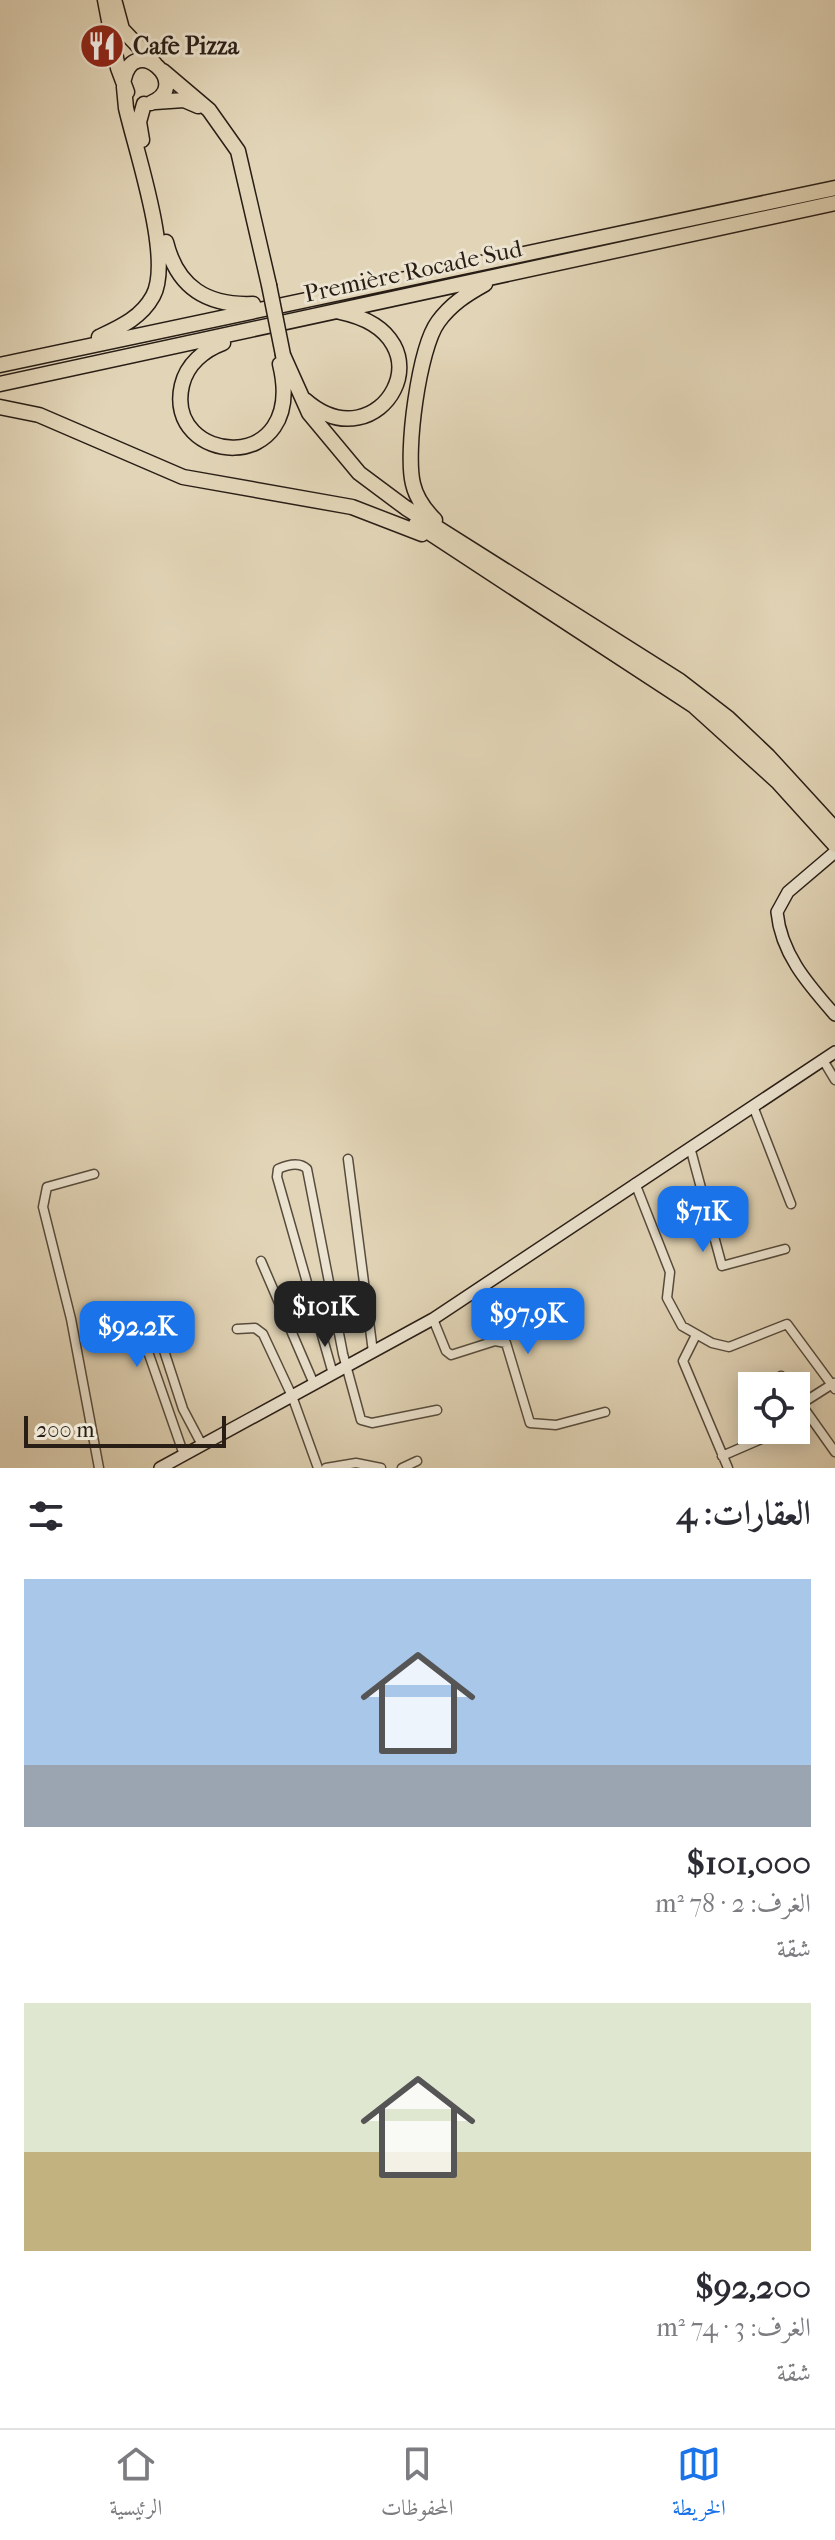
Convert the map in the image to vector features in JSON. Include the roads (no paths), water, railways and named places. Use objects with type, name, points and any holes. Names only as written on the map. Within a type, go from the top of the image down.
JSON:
[{"type":"highway","points":[[105,0],[118,68],[132,99],[150,103],[191,102],[224,134],[245,187],[281,356],[285,402],[280,419],[257,443],[226,449],[213,446],[191,429],[180,400],[188,370],[209,349],[248,330]]},
{"type":"highway","points":[[114,0],[122,29],[159,68],[209,110],[238,151],[266,286]]},
{"type":"highway","points":[[77,347],[130,321],[153,296],[159,279],[158,244],[125,104],[127,69],[135,62],[146,60],[159,68],[166,88],[150,103],[139,129],[170,260],[178,276],[195,292],[223,303],[293,302]]},
{"type":"highway","name":"Première Rocade Sud","points":[[0,365],[835,188]]},
{"type":"highway","name":"Première Rocade Sud","points":[[0,384],[835,203]]},
{"type":"highway","points":[[448,540],[424,507],[412,482],[423,356],[430,334],[445,313],[463,295],[497,276]]},
{"type":"highway","points":[[299,394],[321,413],[350,420],[366,417],[383,406],[395,390],[400,362],[387,333],[357,316],[332,311]]},
{"type":"highway","points":[[281,356],[323,434],[359,473],[448,540],[631,648],[703,698],[768,756],[835,829]]},
{"type":"highway","points":[[283,378],[315,433],[354,479],[694,706],[769,773],[835,845]]},
{"type":"highway","points":[[0,407],[39,415],[183,477],[352,507],[448,540]]},
{"type":"street","points":[[835,852],[780,902],[778,925],[791,958],[835,1015]]},
{"type":"street","points":[[160,1468],[433,1319],[835,1052]]},
{"type":"street","points":[[823,1060],[835,1080]]},
{"type":"street","points":[[753,1106],[791,1204]]},
{"type":"street","points":[[690,1147],[722,1266],[785,1249]]},
{"type":"street","points":[[348,1159],[373,1352]]},
{"type":"street","points":[[333,1374],[277,1177],[278,1169],[285,1166],[302,1165],[307,1169],[361,1420],[372,1423],[437,1410]]},
{"type":"street","points":[[94,1174],[47,1187],[43,1207],[71,1319],[99,1468]]},
{"type":"street","points":[[635,1183],[670,1272],[668,1303],[682,1326],[696,1335],[729,1347],[787,1324],[834,1385],[810,1396]]},
{"type":"street","points":[[261,1261],[314,1384]]},
{"type":"street","points":[[180,1315],[155,1323],[141,1320],[138,1323],[184,1455]]},
{"type":"street","points":[[433,1319],[446,1351],[451,1355],[495,1341],[506,1343],[530,1423],[556,1425],[605,1412]]},
{"type":"street","points":[[155,1323],[183,1409],[202,1445]]},
{"type":"street","points":[[237,1329],[255,1328],[263,1334],[292,1396],[318,1468]]},
{"type":"street","points":[[696,1335],[683,1361],[728,1468]]},
{"type":"street","points":[[811,1418],[835,1452]]},
{"type":"street","points":[[722,1456],[750,1444]]},
{"type":"street","points":[[402,1468],[417,1461]]},
{"type":"street","points":[[326,1468],[356,1463],[381,1468]]},
{"type":"place","name":"Cafe Pizza","points":[[102,46]]}]
